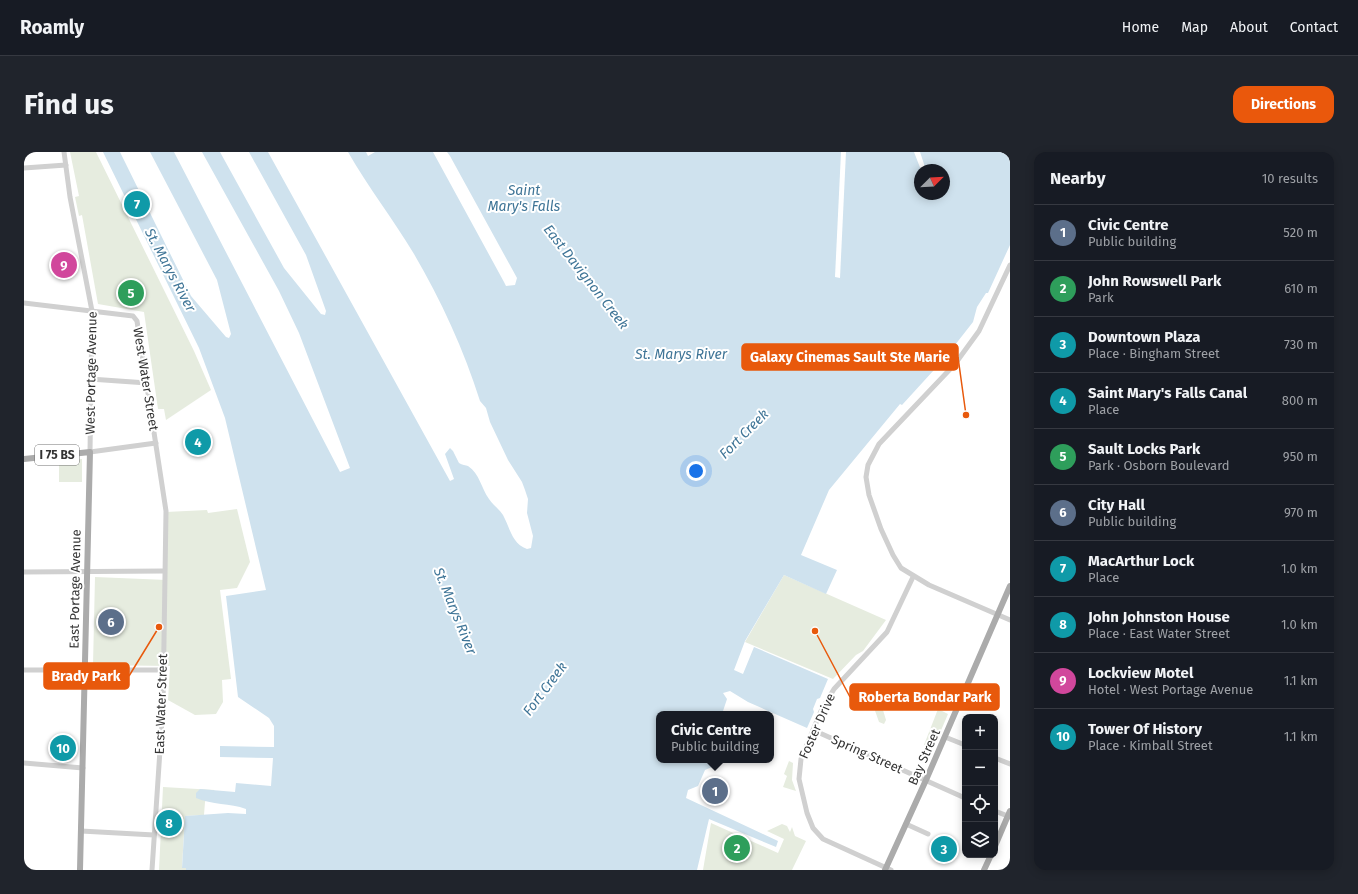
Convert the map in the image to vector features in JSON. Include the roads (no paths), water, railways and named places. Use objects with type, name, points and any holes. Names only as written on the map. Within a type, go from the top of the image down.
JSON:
[{"type":"main road","name":"I 75 BS","points":[[24,459],[90,452]]},
{"type":"main road","name":"East Portage Avenue","points":[[80,870],[90,452]]},
{"type":"main road","name":"Bay Street","points":[[887,869],[1010,586]]},
{"type":"main road","points":[[998,839],[1009,815]]},
{"type":"main road","points":[[984,870],[990,858]]},
{"type":"street","name":"West Portage Avenue","points":[[64,152],[70,197],[92,311],[90,452]]},
{"type":"street","points":[[24,168],[66,165]]},
{"type":"street","points":[[1010,265],[979,332],[966,351],[879,444],[868,465],[866,477],[868,495],[881,529],[892,555],[902,568],[913,577],[1010,620]]},
{"type":"street","points":[[24,302],[92,311]]},
{"type":"street","name":"West Water Street","points":[[92,311],[134,316],[137,321],[156,443]]},
{"type":"street","points":[[90,379],[146,383]]},
{"type":"street","points":[[90,452],[156,443]]},
{"type":"street","name":"East Water Street","points":[[152,870],[163,705],[166,511],[156,443]]},
{"type":"street","points":[[24,572],[164,571]]},
{"type":"street","name":"Foster Drive","points":[[887,869],[823,839],[813,828],[807,813],[801,786],[799,767],[813,730],[834,689],[887,632],[913,577]]},
{"type":"street","points":[[24,670],[163,670]]},
{"type":"street","name":"Spring Street","points":[[813,730],[962,797]]},
{"type":"street","points":[[945,737],[962,744]]},
{"type":"street","points":[[998,759],[1010,764]]},
{"type":"street","points":[[24,763],[83,768]]},
{"type":"street","points":[[998,811],[1009,815]]},
{"type":"street","points":[[906,824],[928,834]]},
{"type":"street","points":[[81,831],[154,835]]},
{"type":"water","name":"St. Marys River","points":[[103,152],[120,152],[191,296],[226,337],[229,338],[231,334],[217,280],[150,152],[174,152],[340,472],[350,468],[299,333],[279,291],[202,152],[220,152],[284,268],[321,314],[325,315],[326,311],[306,255],[249,152],[268,152],[450,481],[454,479],[445,454],[450,448],[459,463],[472,469],[478,477],[486,495],[503,515],[512,535],[522,547],[527,549],[531,548],[533,536],[527,513],[528,499],[522,482],[508,460],[490,422],[486,408],[480,401],[467,363],[433,289],[406,241],[348,152],[366,152],[368,156],[375,152],[914,152],[919,164],[914,164],[914,200],[950,200],[950,164],[924,164],[920,152],[1010,152],[1010,245],[988,293],[986,293],[977,307],[973,322],[944,359],[902,405],[900,404],[829,490],[801,555],[837,570],[826,594],[784,575],[745,641],[734,670],[743,674],[754,647],[828,679],[820,698],[817,699],[813,709],[814,712],[807,728],[774,713],[774,711],[768,711],[748,702],[730,691],[723,693],[727,699],[723,711],[656,711],[656,763],[720,763],[705,770],[698,786],[688,790],[686,798],[778,841],[776,847],[709,819],[697,870],[186,870],[186,868],[182,868],[185,816],[228,813],[246,814],[246,809],[208,802],[196,798],[196,793],[200,789],[235,792],[236,783],[271,786],[273,758],[220,757],[220,746],[274,747],[274,726],[269,718],[238,697],[226,596],[266,590],[225,418],[199,348]]},
{"type":"place","name":"MacArthur Lock","points":[[137,204]]},
{"type":"place","name":"Lockview Motel","points":[[64,265]]},
{"type":"place","name":"Sault Locks Park","points":[[131,293]]},
{"type":"place","name":"Galaxy Cinemas Sault Ste Marie","points":[[966,415]]},
{"type":"place","name":"Saint Mary's Falls Canal","points":[[198,442]]},
{"type":"place","name":"City Hall","points":[[111,622]]},
{"type":"place","name":"Brady Park","points":[[159,627]]},
{"type":"place","name":"Roberta Bondar Park","points":[[815,631]]},
{"type":"place","name":"Tower Of History","points":[[63,748]]},
{"type":"place","name":"Civic Centre","points":[[715,791]]},
{"type":"place","name":"John Johnston House","points":[[169,823]]},
{"type":"place","name":"John Rowswell Park","points":[[737,848]]},
{"type":"place","name":"Downtown Plaza","points":[[944,849]]},
{"type":"water label","name":"Saint Mary's Falls","points":[[524,198]]},
{"type":"water label","name":"East Davignon Creek","points":[[586,277]]},
{"type":"water label","name":"Fort Creek","points":[[744,434]]},
{"type":"water label","name":"Fort Creek","points":[[545,689]]}]
